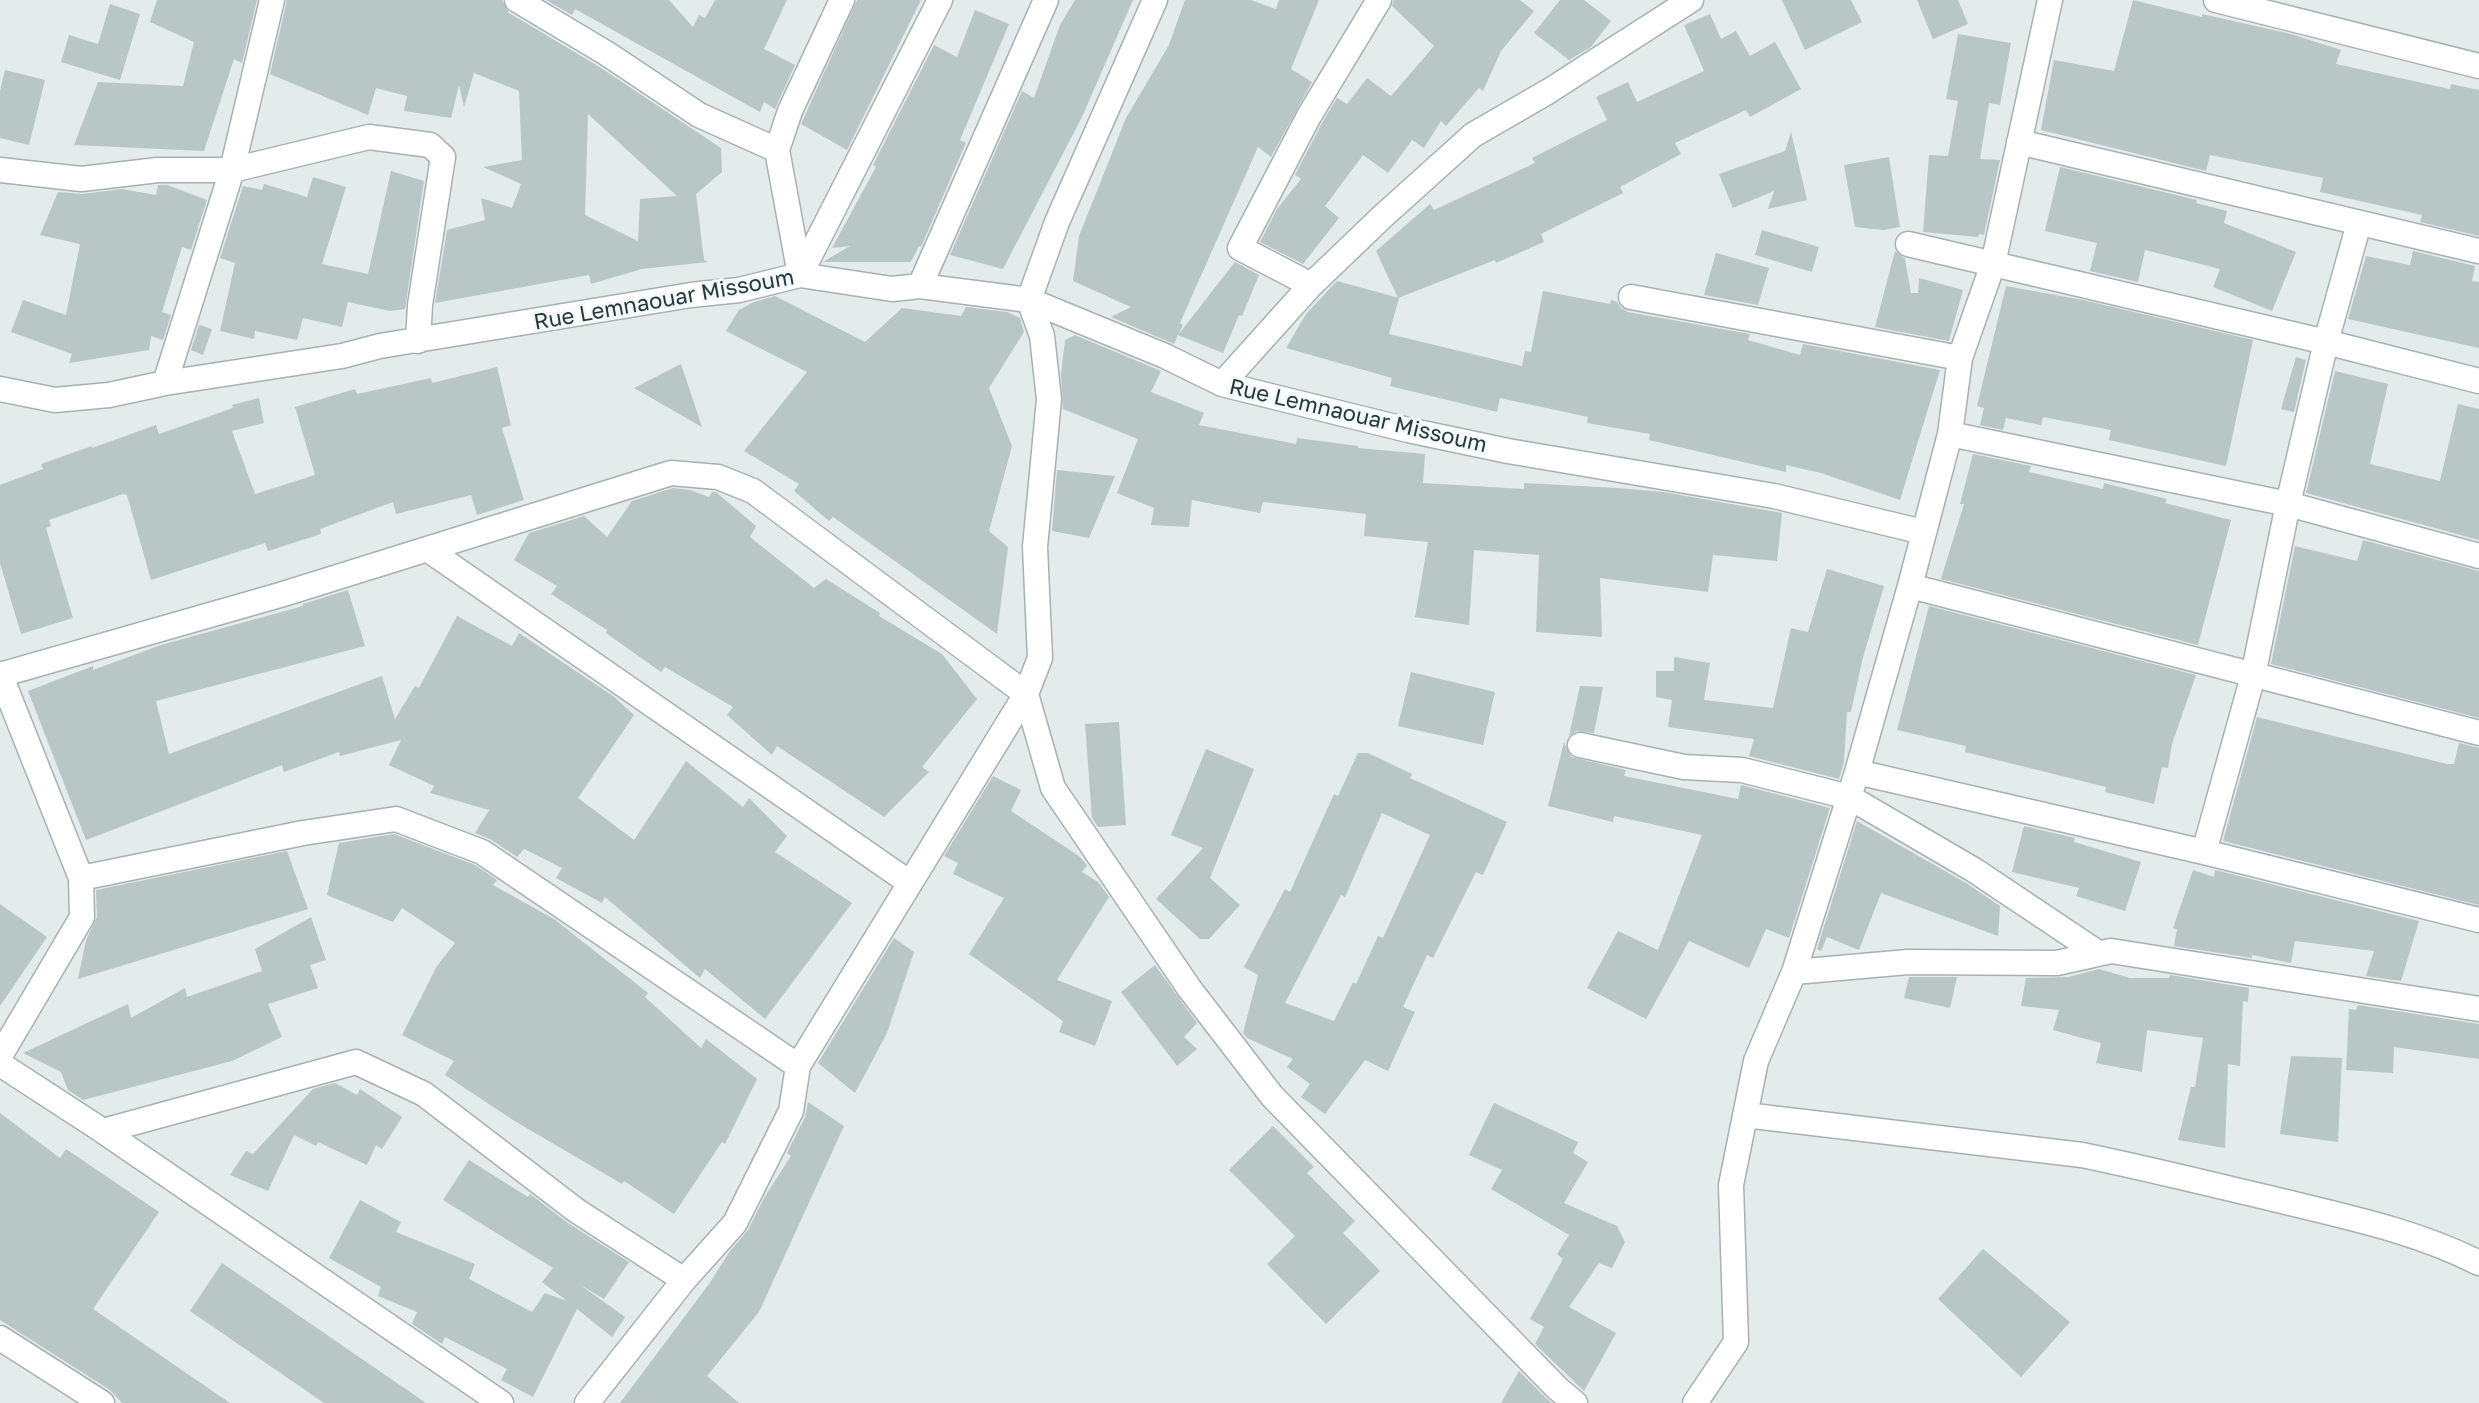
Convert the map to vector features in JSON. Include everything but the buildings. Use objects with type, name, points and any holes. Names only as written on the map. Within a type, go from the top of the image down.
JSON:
[{"type":"street","points":[[165,383],[232,170],[272,0]]},
{"type":"street","points":[[517,0],[606,53],[699,115],[777,150]]},
{"type":"street","points":[[800,275],[777,150],[790,111],[842,0]]},
{"type":"street","points":[[800,275],[940,0]]},
{"type":"street","points":[[920,286],[1046,0]]},
{"type":"street","points":[[587,1403],[684,1280],[735,1223],[791,1111],[798,1066],[1026,694],[1040,658],[1035,547],[1049,399],[1042,336],[1029,300],[1057,222],[1155,0]]},
{"type":"street","points":[[1311,285],[1240,248],[1309,116],[1379,0]]},
{"type":"street","points":[[1222,384],[1311,285],[1473,135],[1572,77],[1691,0]]},
{"type":"street","points":[[1695,1403],[1736,1342],[1731,1185],[1756,1061],[1794,972],[1857,772],[1910,586],[1950,434],[1960,358],[1993,264],[2050,0]]},
{"type":"street","points":[[2216,0],[2479,66]]},
{"type":"street","points":[[0,170],[81,179],[158,170],[232,170],[369,137],[430,145],[443,157],[420,305],[418,341]]},
{"type":"street","points":[[2019,142],[2479,251]]},
{"type":"street","points":[[2204,852],[2253,676],[2288,504],[2326,342],[2359,223]]},
{"type":"street","points":[[1908,244],[2479,381]]},
{"type":"street","name":"Rue Lemnaouar Missoum","points":[[0,389],[55,400],[109,395],[165,383],[342,356],[380,346],[691,295],[739,290],[800,275],[892,289],[920,286],[1029,300],[1165,356],[1222,384],[1408,430],[1508,451],[1774,496],[1923,532]]},
{"type":"street","points":[[1631,297],[1960,358]]},
{"type":"street","points":[[1950,434],[2288,504],[2479,556]]},
{"type":"street","points":[[0,1056],[82,917],[81,878],[0,674],[280,595],[671,473],[718,477],[753,491],[1026,694],[1053,788],[1189,988],[1272,1096],[1575,1403]]},
{"type":"street","points":[[427,549],[910,883]]},
{"type":"street","points":[[1910,586],[2479,733]]},
{"type":"street","points":[[1580,745],[1684,767],[1742,770],[1849,797],[1974,870],[2098,953]]},
{"type":"street","points":[[1857,772],[2204,852],[2479,920]]},
{"type":"street","points":[[81,878],[303,833],[396,819],[482,852],[798,1066]]},
{"type":"street","points":[[1794,972],[1908,962],[2057,963],[2111,951],[2479,1009]]},
{"type":"street","points":[[103,1131],[356,1062],[424,1094],[577,1211],[684,1280]]},
{"type":"street","points":[[0,1064],[501,1403]]},
{"type":"street","points":[[1745,1115],[2120,1162],[2373,1224],[2420,1238],[2479,1263]]},
{"type":"street","points":[[0,1338],[102,1403]]}]
